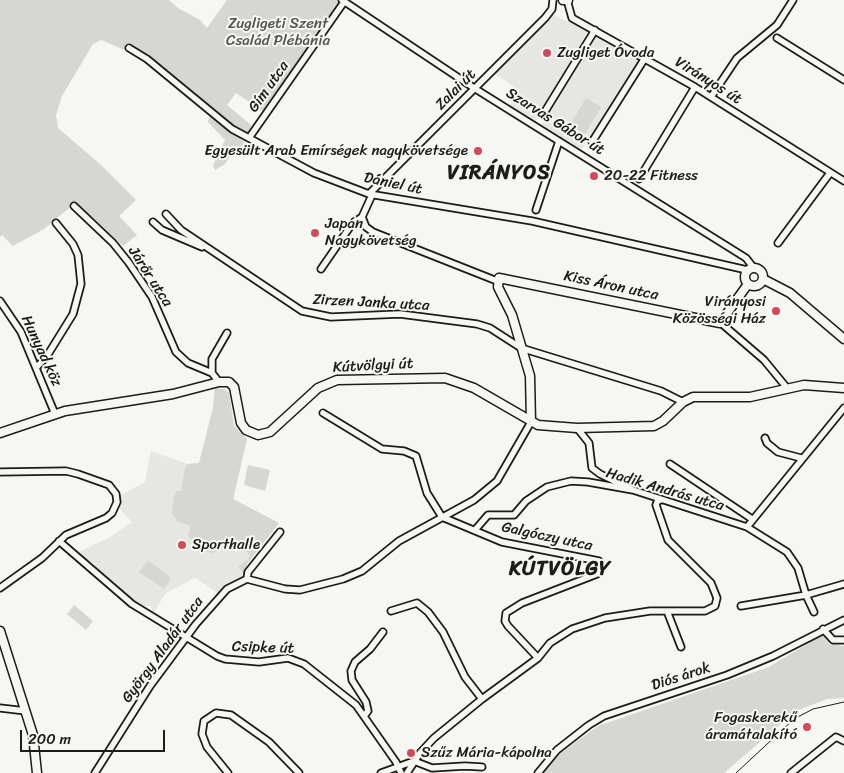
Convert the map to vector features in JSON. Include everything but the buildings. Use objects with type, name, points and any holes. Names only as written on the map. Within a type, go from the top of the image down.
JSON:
[{"type":"street","name":"Zalai út","points":[[321,269],[352,224],[362,217],[371,194],[545,18],[552,9],[553,0]]},
{"type":"street","name":"Virányos út","points":[[566,0],[572,18],[695,87],[844,181]]},
{"type":"street","points":[[711,97],[742,52],[764,37],[777,25],[792,0]]},
{"type":"street","name":"Szarvas Gábor út","points":[[343,1],[474,88],[746,258],[750,269]]},
{"type":"street","name":"Gím utca","points":[[249,138],[343,1]]},
{"type":"street","points":[[776,38],[777,25]]},
{"type":"street","points":[[544,113],[595,30]]},
{"type":"street","points":[[764,37],[776,38],[844,80]]},
{"type":"street","name":"Dániel út","points":[[129,48],[147,59],[232,129],[314,173],[371,194],[532,221],[750,269]]},
{"type":"street","points":[[592,142],[645,58]]},
{"type":"street","points":[[639,179],[695,87]]},
{"type":"street","points":[[536,210],[559,141]]},
{"type":"street","points":[[778,243],[830,173]]},
{"type":"street","name":"Járőr utca","points":[[74,206],[113,243],[128,263],[152,298],[176,352],[188,363],[212,373],[219,382]]},
{"type":"street","name":"Zirzen Janka utca","points":[[166,214],[181,230],[302,312],[332,317],[391,314],[469,322],[490,328],[521,348],[661,391],[683,402]]},
{"type":"street","points":[[280,532],[251,568],[247,579],[293,590],[343,579],[362,571],[399,541],[474,500],[496,481],[531,422],[530,376],[512,315],[497,281],[372,232],[366,227],[362,217]]},
{"type":"street","name":"Zirzen Janka utca","points":[[153,222],[162,230],[211,251]]},
{"type":"street","points":[[36,368],[47,356],[73,314],[81,284],[78,255],[73,244],[56,223]]},
{"type":"street","points":[[750,269],[762,271],[763,279],[757,286],[748,284],[745,277],[750,269]]},
{"type":"street","name":"Kiss Áron utca","points":[[497,281],[502,277],[721,323]]},
{"type":"street","points":[[763,279],[790,293],[844,339]]},
{"type":"street","points":[[748,284],[721,323],[764,360],[787,388]]},
{"type":"street","name":"Hunyad köz","points":[[0,301],[21,332],[55,414]]},
{"type":"street","points":[[212,373],[212,359],[227,333]]},
{"type":"street","name":"Kútvölgyi út","points":[[219,382],[229,382],[234,387],[241,423],[246,430],[258,435],[270,432],[324,384],[344,379],[439,377],[458,380],[538,425],[577,428],[654,426],[663,421],[683,402]]},
{"type":"street","points":[[0,433],[78,408],[173,394],[219,382]]},
{"type":"street","points":[[683,402],[693,398],[750,397],[804,385],[844,388]]},
{"type":"street","points":[[747,527],[801,458],[844,408]]},
{"type":"street","points":[[323,413],[382,449],[416,456],[427,493],[442,517]]},
{"type":"street","points":[[577,428],[590,442],[592,468],[600,474],[633,490]]},
{"type":"street","points":[[764,438],[778,452],[801,458]]},
{"type":"street","points":[[670,464],[752,520]]},
{"type":"street","points":[[0,472],[66,471],[103,482],[116,494],[117,502],[112,513],[98,522],[66,535],[42,558],[0,588]]},
{"type":"street","name":"Hadik András utca","points":[[475,530],[488,515],[514,515],[533,495],[547,486],[562,482],[588,482],[633,490],[661,500],[682,504],[747,527],[787,552],[796,564],[814,612]]},
{"type":"street","points":[[407,773],[414,760],[428,744],[482,699],[538,658],[550,643],[584,624],[623,616],[668,611],[709,611],[717,602],[714,588],[668,540],[656,505],[658,500],[661,500]]},
{"type":"street","name":"Galgóczy utca","points":[[442,517],[502,542],[594,559],[602,564],[601,571],[597,574],[522,603],[506,612],[505,621],[508,626],[538,658]]},
{"type":"street","name":"Csipke út","points":[[59,541],[132,604],[187,638],[226,659],[259,662],[288,658],[298,660],[350,699],[364,716],[399,770]]},
{"type":"street","name":"György Aladár utca","points":[[95,773],[150,686],[187,638],[227,589],[247,579]]},
{"type":"street","points":[[741,606],[844,584]]},
{"type":"street","points":[[391,611],[417,603],[428,612],[443,632],[465,677],[482,699]]},
{"type":"street","points":[[668,611],[681,647]]},
{"type":"street","name":"Diós árok","points":[[538,773],[557,750],[604,716],[727,675],[773,656],[844,620]]},
{"type":"street","points":[[823,629],[832,640],[844,640]]},
{"type":"street","points":[[0,631],[33,735],[37,773]]},
{"type":"street","name":"Csipke út","points":[[364,716],[368,711],[366,702],[352,680],[351,671],[355,662],[370,649],[383,632]]},
{"type":"street","points":[[0,708],[26,712]]},
{"type":"street","points":[[228,773],[207,747],[202,734],[204,721],[216,713],[231,715],[269,742],[299,773]]},
{"type":"street","points":[[791,773],[836,738],[844,741]]},
{"type":"street","points":[[381,773],[399,770],[414,760]]},
{"type":"street","points":[[414,760],[432,768],[465,766],[482,768]]},
{"type":"shaded area","name":"Zugliget Óvoda","points":[[554,15],[590,32],[535,122],[509,106],[519,90],[495,74]]},
{"type":"shaded area","points":[[595,34],[638,60],[581,150],[541,126]]},
{"type":"shaded area","points":[[215,388],[224,389],[229,393],[234,426],[247,439],[233,499],[279,523],[247,564],[245,577],[232,582],[218,593],[195,578],[166,593],[153,613],[151,606],[144,606],[131,599],[92,568],[95,564],[86,559],[83,560],[75,554],[110,537],[132,522],[118,507],[122,499],[119,496],[145,482],[151,451],[188,464],[199,463],[213,408]]},
{"type":"green space","name":"Zugligeti Szent Család Plébánia","points":[[0,0],[169,0],[178,8],[200,20],[207,28],[227,0],[336,0],[339,2],[264,112],[236,93],[227,105],[251,125],[248,134],[241,131],[238,136],[244,142],[240,151],[235,149],[225,164],[215,170],[213,165],[225,140],[208,122],[211,110],[143,58],[101,40],[93,44],[62,96],[56,115],[58,128],[101,165],[136,200],[119,216],[137,235],[123,246],[95,219],[74,204],[44,229],[13,246],[2,235],[0,237]]},
{"type":"green space","points":[[586,98],[601,107],[585,134],[570,125]]},
{"type":"green space","points":[[215,388],[224,389],[229,393],[234,426],[247,439],[233,499],[279,523],[247,564],[245,575],[238,567],[250,557],[248,552],[230,545],[213,553],[205,551],[188,536],[191,526],[177,521],[172,514],[174,495],[177,491],[181,491],[185,468],[188,464],[199,463],[213,408]]},
{"type":"green space","points":[[248,465],[270,470],[265,491],[244,485]]},
{"type":"green space","points":[[148,560],[171,578],[164,589],[139,572]]},
{"type":"green space","points":[[74,605],[93,621],[86,630],[67,614]]},
{"type":"green space","points":[[822,635],[829,644],[844,646],[844,698],[827,699],[796,711],[724,773],[543,773],[559,754],[598,726],[769,667]]},
{"type":"tram line","points":[[736,773],[794,719],[813,709],[844,702]]},
{"type":"place","name":"Zugliget Óvoda","points":[[547,53]]},
{"type":"place","name":"Egyesült Arab Emírségek nagykövetsége","points":[[478,151]]},
{"type":"place","name":"20-22 Fitness","points":[[594,176]]},
{"type":"place","name":"Japán Nagykövetség","points":[[315,233]]},
{"type":"place","name":"Virányosi Közösségi Ház","points":[[776,311]]},
{"type":"place","name":"Sporthalle","points":[[182,545]]},
{"type":"place","name":"Fogaskerekű áramátalakító","points":[[807,727]]},
{"type":"place","name":"Szűz Mária-kápolna","points":[[411,753]]},
{"type":"district","name":"VIRÁNYOS","points":[[499,174]]},
{"type":"district","name":"KÚTVÖLGY","points":[[560,570]]}]
